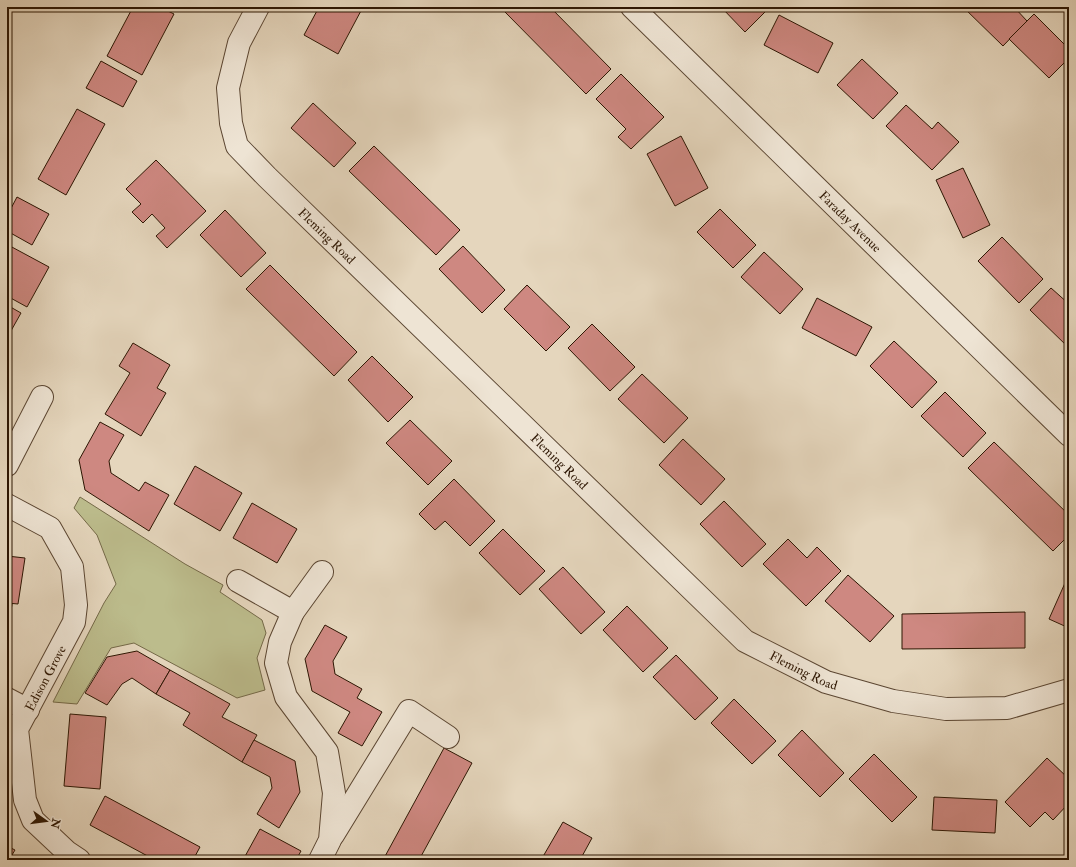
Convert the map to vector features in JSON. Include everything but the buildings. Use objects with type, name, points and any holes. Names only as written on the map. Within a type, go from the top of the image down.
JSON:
[{"type":"street","name":"Fleming Road","points":[[258,7],[239,43],[228,88],[231,123],[237,146],[267,177],[745,641],[826,682],[893,701],[946,709],[1007,708],[1069,690]]},
{"type":"street","name":"Faraday Avenue","points":[[632,7],[1069,435]]},
{"type":"street","points":[[7,465],[42,397]]},
{"type":"street","name":"Edison Grove","points":[[7,505],[50,528],[72,567],[76,605],[74,622],[18,729],[25,800],[33,820],[79,860]]},
{"type":"street","points":[[322,572],[294,612],[280,642],[276,663],[286,697],[327,752],[334,793],[330,840]]},
{"type":"street","points":[[238,581],[294,612]]},
{"type":"street","points":[[7,699],[28,710]]},
{"type":"street","points":[[320,860],[330,840],[409,712],[448,736]]},
{"type":"green space","points":[[80,497],[185,564],[223,585],[220,592],[262,620],[266,633],[257,658],[265,690],[237,698],[134,643],[111,648],[77,704],[53,702],[104,603],[116,584],[97,535],[74,508]]}]
